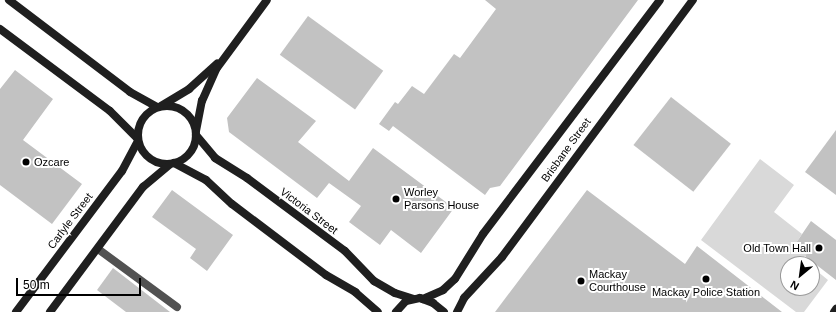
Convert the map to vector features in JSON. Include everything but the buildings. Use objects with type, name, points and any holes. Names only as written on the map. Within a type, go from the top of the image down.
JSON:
[{"type":"street","points":[[9,0],[130,92],[158,107],[172,106],[184,111],[192,121],[196,134]]},
{"type":"street","points":[[50,312],[145,185],[172,164],[190,153],[196,134],[202,102],[224,58],[267,0]]},
{"type":"street","name":"Brisbane Street","points":[[423,299],[443,290],[455,279],[483,234],[660,0]]},
{"type":"street","name":"Brisbane Street","points":[[457,312],[464,298],[502,257],[693,0]]},
{"type":"street","points":[[0,29],[117,116],[138,139],[143,152],[152,160],[172,164],[206,180],[232,204],[326,275],[355,292],[378,312]]},
{"type":"street","points":[[138,139],[141,121],[158,107],[189,89],[224,58]]},
{"type":"street","name":"Victoria Street","points":[[196,134],[215,158],[247,178],[345,251],[374,281],[395,293],[413,299],[423,299]]},
{"type":"street","name":"Carlyle Street","points":[[16,312],[122,171],[138,139]]},
{"type":"street","points":[[396,312],[406,301],[413,299]]},
{"type":"street","points":[[423,299],[444,312]]},
{"type":"lane","points":[[98,248],[177,307]]},
{"type":"shaded area","points":[[760,159],[794,185],[774,212],[802,234],[796,243],[808,252],[805,256],[780,256],[780,296],[816,296],[804,312],[796,312],[701,240]]},
{"type":"shaded area","points":[[820,274],[828,280],[820,291]]},
{"type":"place","name":"Ozcare","points":[[26,162]]},
{"type":"place","name":"Worley Parsons House","points":[[396,199]]},
{"type":"place","name":"Old Town Hall","points":[[819,248]]},
{"type":"place","name":"Mackay Police Station","points":[[706,279]]},
{"type":"place","name":"Mackay Courthouse","points":[[581,281]]}]
